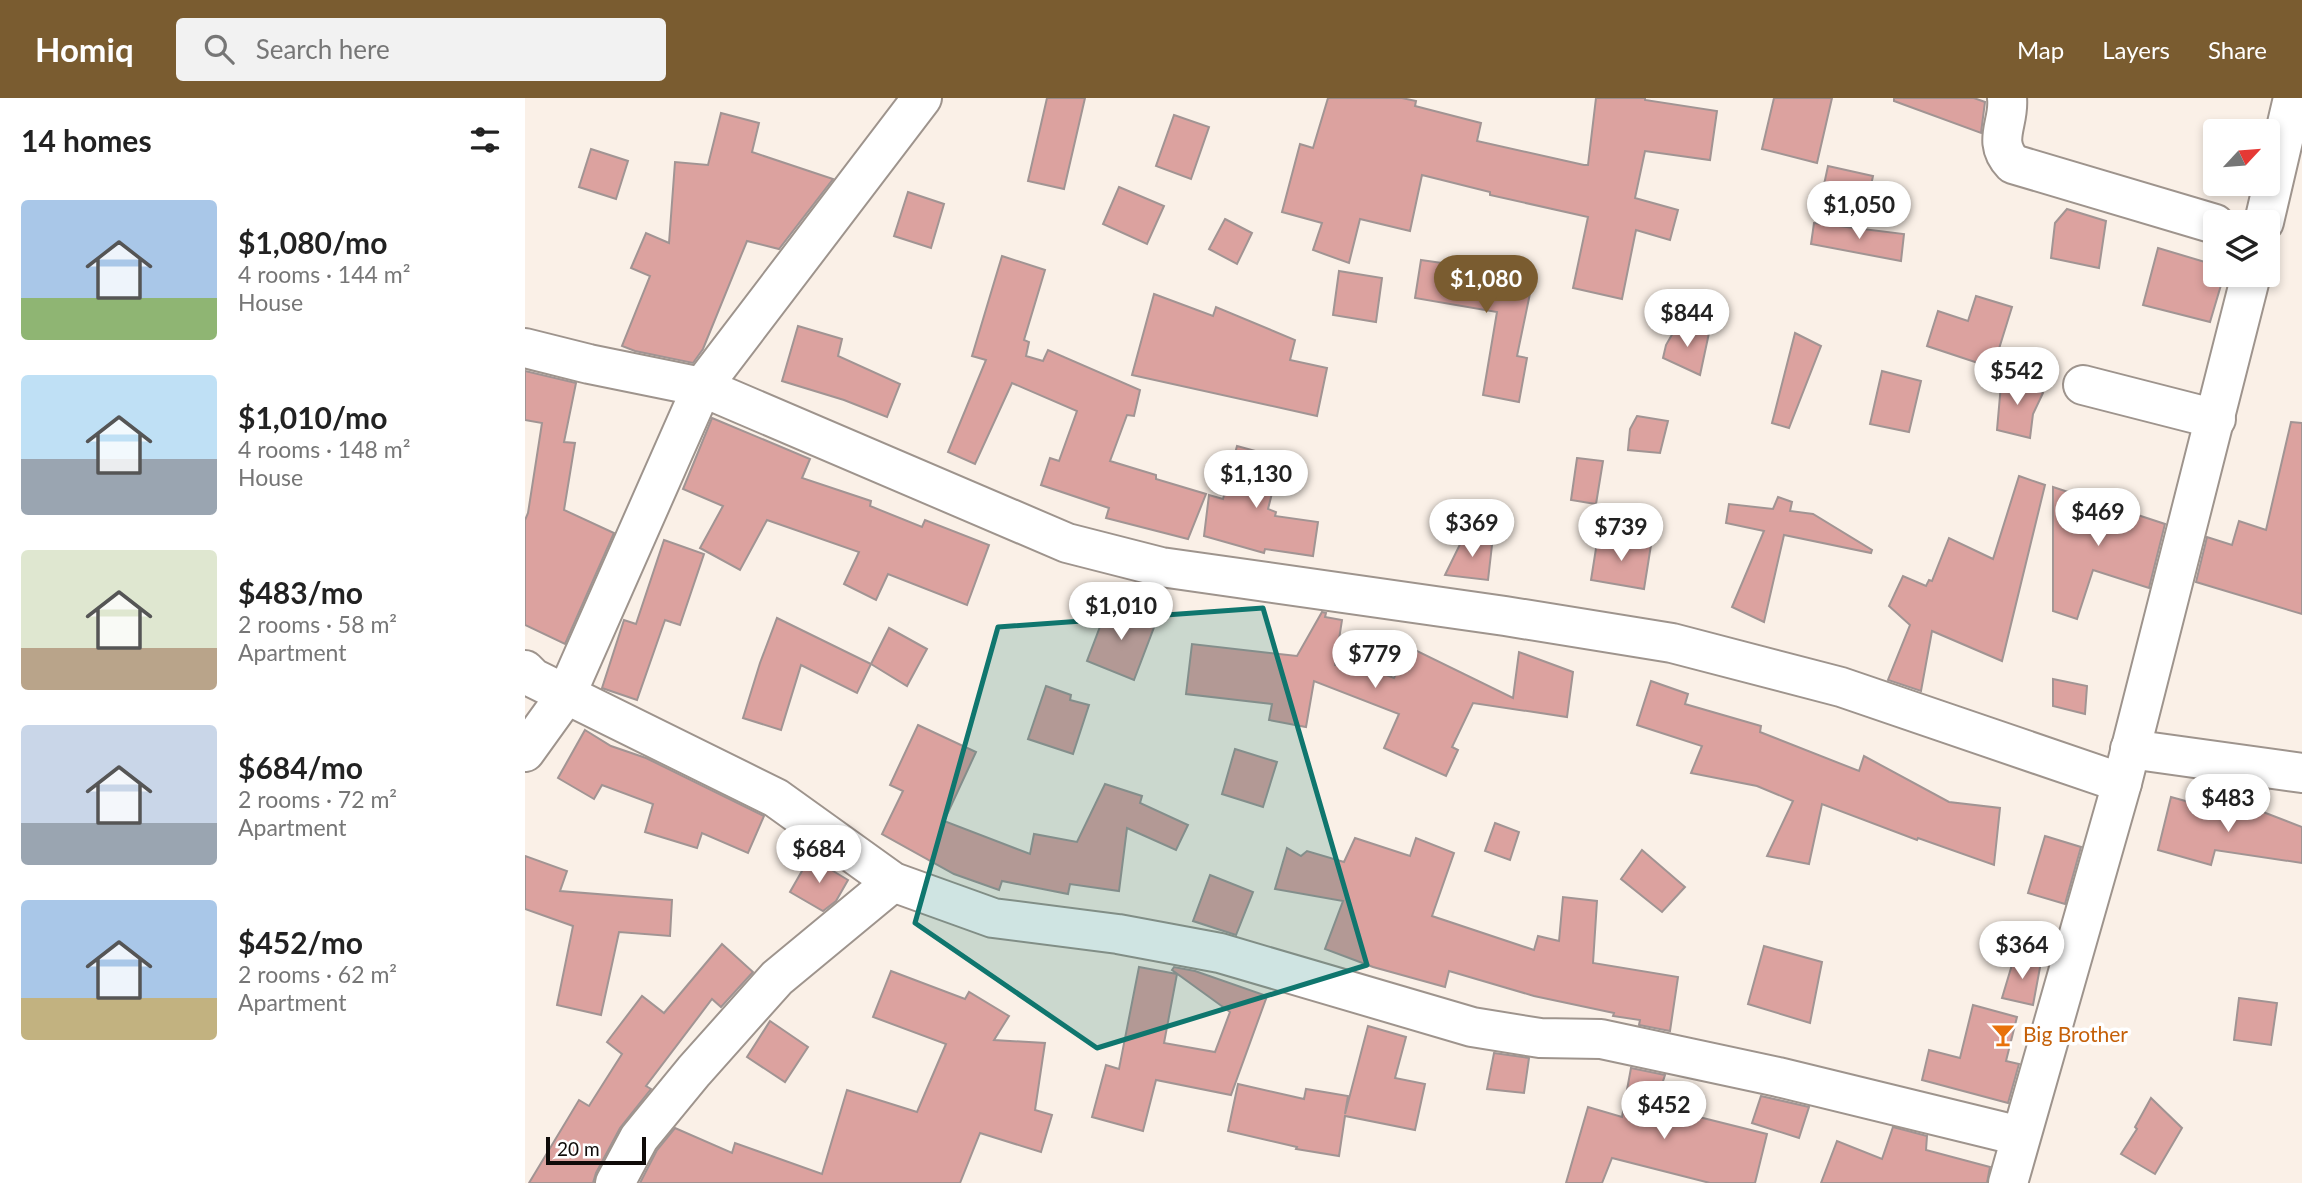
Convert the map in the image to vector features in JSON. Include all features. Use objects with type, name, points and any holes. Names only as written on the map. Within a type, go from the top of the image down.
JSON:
[{"type":"street","points":[[525,752],[566,695],[702,387],[922,98]]},
{"type":"street","points":[[2007,98],[2002,149],[2013,164],[2203,220]]},
{"type":"street","points":[[2267,210],[2293,98]]},
{"type":"street","points":[[2008,1183],[2126,766],[2248,287]]},
{"type":"street","points":[[525,348],[702,387],[1067,543],[1161,567],[1505,616],[1672,643],[2126,766],[2302,773]]},
{"type":"street","points":[[2083,385],[2216,419]]},
{"type":"street","points":[[525,670],[533,678],[566,695],[776,798],[893,882],[993,918],[1118,933],[1220,953],[1472,1027],[1540,1038],[1601,1040],[1778,1077],[2020,1136]]},
{"type":"street","points":[[615,1183],[647,1129],[694,1071],[777,978],[893,882]]},
{"type":"highlighted area","points":[[1263,608],[1367,965],[1097,1048],[915,923],[998,627]]},
{"type":"building","points":[[1047,98],[1085,98],[1064,189],[1028,181]]},
{"type":"building","points":[[1328,98],[1402,98],[1416,101],[1415,106],[1481,123],[1477,141],[1584,165],[1588,165],[1596,98],[1645,98],[1717,111],[1710,160],[1645,151],[1635,198],[1678,210],[1670,240],[1636,230],[1622,299],[1573,288],[1588,217],[1490,195],[1490,192],[1422,175],[1410,231],[1360,219],[1349,263],[1313,250],[1322,223],[1282,212],[1300,144],[1313,148]]},
{"type":"building","points":[[1774,98],[1832,98],[1817,163],[1762,149]]},
{"type":"building","points":[[1894,98],[1974,98],[1985,102],[1981,133],[1894,101]]},
{"type":"building","points":[[721,113],[759,123],[752,152],[833,179],[779,249],[747,241],[703,349],[693,363],[622,346],[650,276],[631,268],[646,233],[669,243],[675,162],[708,165]]},
{"type":"building","points":[[1174,115],[1209,127],[1191,179],[1156,166]]},
{"type":"building","points":[[591,149],[628,161],[616,199],[579,187]]},
{"type":"building","points":[[1828,166],[1873,176],[1864,218],[1819,208]]},
{"type":"building","points":[[1119,187],[1164,206],[1147,244],[1103,224]]},
{"type":"building","points":[[908,192],[944,204],[931,248],[894,236]]},
{"type":"building","points":[[2067,209],[2106,221],[2099,268],[2051,258],[2055,223]]},
{"type":"building","points":[[1225,219],[1252,233],[1237,264],[1209,249]]},
{"type":"building","points":[[1814,223],[1904,234],[1901,261],[1811,244]]},
{"type":"building","points":[[2158,248],[2203,261],[2203,287],[2220,287],[2210,322],[2143,305]]},
{"type":"building","points":[[1002,256],[1045,270],[1024,340],[1029,342],[1026,356],[1043,361],[1048,350],[1140,390],[1134,416],[1127,415],[1110,461],[1206,494],[1188,539],[1106,518],[1109,508],[1041,485],[1050,458],[1059,461],[1077,411],[1012,383],[975,464],[948,452],[986,360],[972,356]]},
{"type":"building","points":[[1421,260],[1533,279],[1517,356],[1527,358],[1519,402],[1483,395],[1497,312],[1415,298]]},
{"type":"building","points":[[1339,271],[1382,278],[1376,322],[1333,315]]},
{"type":"building","points":[[1154,294],[1213,316],[1216,307],[1295,340],[1290,360],[1327,368],[1317,416],[1132,375]]},
{"type":"building","points":[[1976,296],[2012,307],[1993,368],[1927,346],[1938,311],[1968,321]]},
{"type":"building","points":[[798,326],[842,339],[838,356],[900,384],[887,417],[844,400],[782,381]]},
{"type":"building","points":[[1677,326],[1709,333],[1700,375],[1663,358],[1666,345]]},
{"type":"building","points":[[1795,333],[1821,346],[1789,428],[1772,423]]},
{"type":"building","points":[[525,371],[576,383],[564,442],[575,443],[564,510],[614,533],[565,644],[525,625],[525,520],[542,423],[525,420]]},
{"type":"building","points":[[1882,371],[1921,381],[1909,432],[1870,424]]},
{"type":"building","points":[[2002,373],[2043,393],[2033,414],[2030,438],[1997,430]]},
{"type":"building","points":[[1637,416],[1668,421],[1660,453],[1628,450],[1630,429]]},
{"type":"building","points":[[712,418],[810,459],[802,478],[871,501],[870,506],[922,527],[925,520],[989,545],[967,605],[888,574],[876,600],[844,584],[859,552],[767,520],[740,570],[700,548],[723,506],[683,489]]},
{"type":"building","points":[[2291,422],[2302,423],[2302,614],[2196,582],[2207,537],[2232,545],[2239,521],[2266,530]]},
{"type":"building","points":[[1237,446],[1281,458],[1268,509],[1276,512],[1275,516],[1318,522],[1313,556],[1265,549],[1264,553],[1204,536],[1209,495],[1223,499]]},
{"type":"building","points":[[1577,458],[1603,461],[1596,504],[1571,500]]},
{"type":"building","points":[[2019,476],[2045,485],[2002,661],[1932,631],[1921,691],[1888,680],[1910,625],[1889,606],[1903,576],[1926,586],[1929,580],[1932,581],[1949,538],[1993,559]]},
{"type":"building","points":[[2053,487],[2165,524],[2149,588],[2093,570],[2077,619],[2053,611]]},
{"type":"building","points":[[1778,497],[1792,502],[1790,511],[1813,514],[1872,550],[1871,553],[1784,535],[1764,622],[1732,607],[1764,531],[1726,523],[1729,504],[1773,509]]},
{"type":"building","points":[[1466,532],[1492,545],[1488,580],[1445,575]]},
{"type":"building","points":[[1598,536],[1651,545],[1644,589],[1591,580]]},
{"type":"building","points":[[664,540],[704,554],[680,625],[665,620],[637,700],[602,688],[624,620],[636,624]]},
{"type":"building","points":[[1109,603],[1156,622],[1134,680],[1087,661]]},
{"type":"building","points":[[1322,612],[1326,613],[1325,617],[1342,620],[1335,665],[1382,668],[1381,673],[1394,678],[1409,647],[1513,698],[1519,652],[1573,672],[1567,717],[1473,703],[1452,747],[1458,750],[1446,776],[1384,748],[1399,714],[1314,681],[1306,727],[1269,720],[1272,704],[1186,694],[1192,644],[1297,656]]},
{"type":"building","points":[[777,618],[871,664],[857,693],[801,665],[781,730],[743,718]]},
{"type":"building","points":[[889,628],[927,649],[907,686],[871,664]]},
{"type":"building","points":[[2053,679],[2087,686],[2085,714],[2053,706]]},
{"type":"building","points":[[1651,681],[1688,694],[1685,704],[1761,726],[1760,732],[1859,771],[1864,756],[1949,802],[2000,808],[1994,865],[1918,838],[1917,840],[1822,804],[1809,864],[1767,856],[1793,801],[1757,786],[1691,773],[1702,746],[1637,725]]},
{"type":"building","points":[[1046,686],[1071,695],[1070,700],[1089,705],[1073,754],[1028,739]]},
{"type":"building","points":[[918,725],[976,752],[944,821],[1030,854],[1034,834],[1077,842],[1105,784],[1142,796],[1140,803],[1188,825],[1176,850],[1127,828],[1119,891],[1070,884],[1068,894],[1002,881],[999,890],[954,874],[882,834],[903,791],[890,785]]},
{"type":"building","points":[[585,730],[611,746],[646,758],[764,816],[748,853],[702,833],[697,848],[645,832],[653,804],[602,785],[594,799],[558,778]]},
{"type":"building","points":[[1235,749],[1277,762],[1263,807],[1222,794]]},
{"type":"building","points":[[2171,797],[2240,816],[2245,805],[2302,827],[2302,863],[2215,850],[2211,865],[2158,850]]},
{"type":"building","points":[[1495,823],[1519,832],[1510,860],[1485,851]]},
{"type":"building","points":[[2045,836],[2081,847],[2065,904],[2028,893]]},
{"type":"building","points":[[1355,838],[1410,856],[1416,838],[1454,853],[1432,916],[1534,950],[1538,936],[1559,941],[1563,897],[1597,901],[1593,963],[1678,977],[1670,1031],[1639,1025],[1640,1020],[1534,996],[1449,971],[1445,987],[1373,967],[1325,949],[1343,901],[1275,889],[1287,848],[1301,856],[1307,851],[1344,862]]},
{"type":"building","points":[[1642,850],[1685,887],[1662,912],[1621,879]]},
{"type":"building","points":[[525,856],[567,871],[560,891],[672,900],[670,936],[619,932],[601,1015],[557,1005],[573,926],[525,909]]},
{"type":"building","points":[[810,857],[848,880],[836,901],[823,911],[790,892]]},
{"type":"building","points":[[1210,875],[1253,892],[1236,935],[1193,921]]},
{"type":"building","points":[[722,944],[753,972],[721,1007],[712,999],[646,1086],[651,1089],[620,1128],[593,1183],[529,1183],[579,1100],[589,1106],[622,1054],[607,1042],[642,996],[664,1013]]},
{"type":"building","points":[[1764,946],[1822,962],[1810,1023],[1748,1004]]},
{"type":"building","points":[[2014,958],[2041,962],[2033,1005],[2002,998]]},
{"type":"building","points":[[1139,967],[1177,974],[1164,1043],[1215,1052],[1230,1012],[1172,970],[1174,967],[1195,971],[1267,996],[1231,1095],[1156,1080],[1143,1131],[1092,1117],[1106,1065],[1119,1069]]},
{"type":"building","points":[[891,971],[965,999],[969,992],[1009,1016],[994,1040],[1045,1043],[1035,1110],[1052,1115],[1041,1152],[980,1133],[960,1183],[640,1183],[657,1150],[675,1128],[732,1153],[735,1143],[822,1174],[847,1090],[917,1112],[946,1044],[873,1017]]},
{"type":"building","points":[[2239,998],[2277,1003],[2271,1045],[2234,1040]]},
{"type":"building","points":[[1973,1005],[2017,1017],[2006,1061],[2019,1064],[2008,1103],[1922,1080],[1929,1050],[1960,1058]]},
{"type":"building","points":[[770,1021],[808,1047],[785,1082],[747,1057]]},
{"type":"building","points":[[1368,1026],[1406,1037],[1395,1078],[1425,1084],[1415,1130],[1345,1116],[1339,1156],[1296,1149],[1297,1147],[1228,1131],[1238,1084],[1304,1099],[1306,1089],[1348,1096],[1345,1114]]},
{"type":"building","points":[[1494,1053],[1529,1058],[1524,1093],[1487,1089]]},
{"type":"building","points":[[1631,1068],[1665,1075],[1655,1106],[1767,1134],[1755,1183],[1710,1183],[1612,1158],[1602,1183],[1566,1183],[1588,1107],[1622,1117]]},
{"type":"building","points":[[1761,1096],[1809,1107],[1799,1138],[1752,1123]]},
{"type":"building","points":[[2151,1098],[2182,1128],[2155,1174],[2121,1154],[2137,1129],[2135,1127]]},
{"type":"building","points":[[1893,1127],[1927,1136],[1926,1150],[1990,1167],[1987,1183],[1821,1183],[1837,1141],[1882,1159]]},
{"type":"place","name":"Big Brother","points":[[2003,1035]]}]
